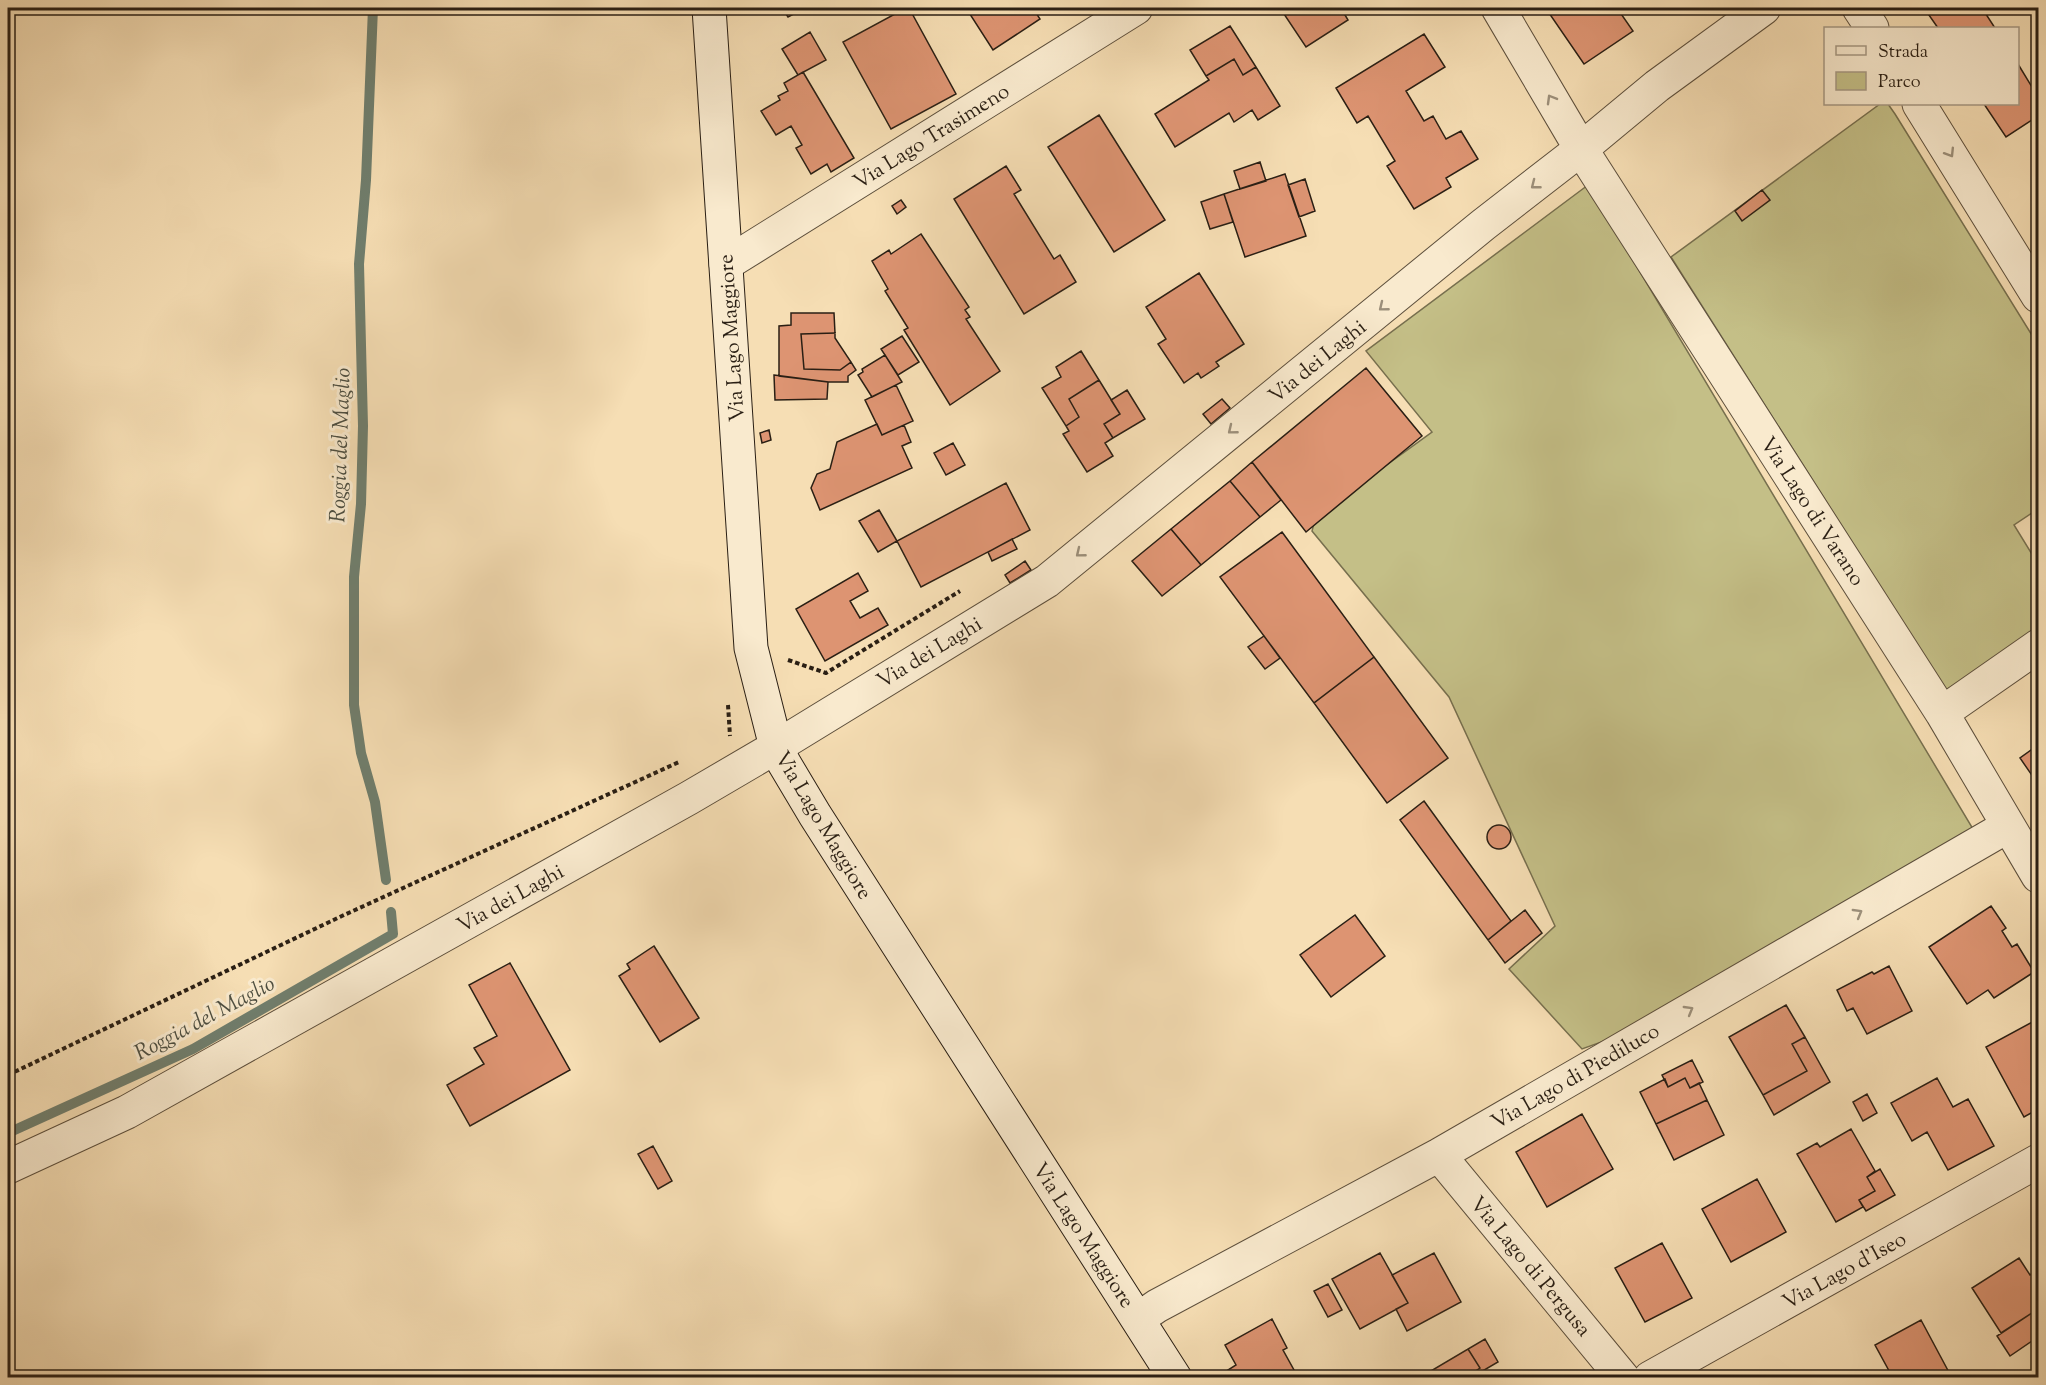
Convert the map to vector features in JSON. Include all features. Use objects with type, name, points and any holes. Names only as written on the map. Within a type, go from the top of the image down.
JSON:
[{"type":"street","name":"Via Lago Maggiore","points":[[709,8],[751,648],[776,747],[815,815],[1175,1377]]},
{"type":"street","name":"Via Lago Trasimeno","points":[[726,264],[1136,8]]},
{"type":"street","name":"Via Lago di Varano","points":[[1498,8],[1581,149],[1942,713],[2038,876]]},
{"type":"street","name":"Via dei Laghi","points":[[8,1167],[127,1112],[689,798],[1047,580],[1657,86],[1764,8]]},
{"type":"street","points":[[1859,8],[1871,27]]},
{"type":"street","points":[[1920,105],[2038,296]]},
{"type":"street","points":[[1942,713],[2038,646]]},
{"type":"street","name":"Via Lago di Piediluco","points":[[1138,1319],[1157,1306],[1439,1155],[2008,826]]},
{"type":"street","name":"Via Lago di Pergusa","points":[[1439,1155],[1623,1377]]},
{"type":"street","name":"Via Lago d'Iseo","points":[[1650,1377],[2038,1161]]},
{"type":"path","points":[[751,648],[826,673],[968,586]]},
{"type":"path","points":[[727,694],[730,739]]},
{"type":"path","points":[[8,1075],[344,915],[683,760]]},
{"type":"green space","points":[[1879,105],[1889,105],[2038,345],[2038,509],[2014,525],[2038,564],[2038,633],[1945,689],[1671,257]]},
{"type":"green space","points":[[1588,185],[1973,829],[1677,1015],[1582,1049],[1509,969],[1555,926],[1449,697],[1312,531],[1316,516],[1432,432],[1366,351]]},
{"type":"building","points":[[782,8],[805,8],[788,17]]},
{"type":"building","points":[[909,8],[956,94],[891,129],[843,42]]},
{"type":"building","points":[[966,8],[1033,8],[1040,19],[993,50]]},
{"type":"building","points":[[1280,8],[1357,8],[1345,15],[1348,20],[1306,47]]},
{"type":"building","points":[[1557,8],[1617,8],[1633,31],[1584,64],[1549,13]]},
{"type":"building","points":[[1924,8],[1982,8],[1994,27],[1937,27]]},
{"type":"building","points":[[1230,26],[1256,67],[1243,75],[1234,59],[1206,76],[1190,50]]},
{"type":"building","points":[[810,32],[826,60],[798,75],[782,49]]},
{"type":"building","points":[[1424,34],[1445,67],[1406,91],[1424,121],[1433,116],[1446,139],[1461,131],[1478,159],[1446,178],[1451,187],[1414,209],[1387,166],[1395,161],[1368,116],[1357,123],[1336,88]]},
{"type":"building","points":[[1234,59],[1243,75],[1256,67],[1280,106],[1258,120],[1252,110],[1234,122],[1229,113],[1175,147],[1155,114],[1209,80],[1206,76]]},
{"type":"building","points":[[2019,66],[2038,97],[2038,116],[2006,137],[1985,105],[2019,105]]},
{"type":"building","points":[[803,72],[854,158],[831,172],[827,164],[811,174],[796,148],[802,145],[791,126],[776,135],[761,111],[780,100],[778,96],[788,91],[784,83]]},
{"type":"building","points":[[1099,115],[1165,220],[1114,252],[1048,147]]},
{"type":"building","points":[[1260,162],[1266,181],[1240,189],[1234,171]]},
{"type":"building","points":[[1006,166],[1021,190],[1014,194],[1054,259],[1060,255],[1076,282],[1024,314],[954,199]]},
{"type":"building","points":[[1285,174],[1306,236],[1245,257],[1224,194]]},
{"type":"building","points":[[1305,179],[1315,211],[1299,217],[1288,185]]},
{"type":"building","points":[[1762,190],[1770,200],[1742,221],[1735,211]]},
{"type":"building","points":[[1224,194],[1233,222],[1210,229],[1201,202]]},
{"type":"building","points":[[901,200],[906,207],[897,214],[892,206]]},
{"type":"building","points":[[921,234],[969,307],[965,310],[970,317],[966,319],[1000,371],[950,405],[904,330],[908,328],[885,291],[888,289],[872,261],[889,250],[891,254]]},
{"type":"building","points":[[1199,273],[1244,344],[1216,362],[1219,366],[1201,378],[1198,373],[1184,383],[1158,344],[1166,339],[1146,307]]},
{"type":"building","points":[[791,313],[834,313],[835,333],[801,334],[804,369],[840,370],[851,362],[856,370],[848,376],[848,382],[779,376],[779,326],[791,325]]},
{"type":"building","points":[[835,333],[835,338],[851,362],[840,370],[804,369],[801,334]]},
{"type":"building","points":[[902,336],[919,362],[898,375],[881,349]]},
{"type":"building","points":[[1081,351],[1099,380],[1069,399],[1079,417],[1066,426],[1042,388],[1061,377],[1056,367]]},
{"type":"building","points":[[885,355],[902,382],[872,397],[858,375],[863,372],[862,369]]},
{"type":"building","points":[[1366,368],[1422,436],[1306,532],[1252,462]]},
{"type":"building","points":[[774,375],[828,382],[827,399],[775,400]]},
{"type":"building","points":[[1099,380],[1120,414],[1104,424],[1113,438],[1105,443],[1113,456],[1087,472],[1063,434],[1069,431],[1066,426],[1079,417],[1069,399]]},
{"type":"building","points":[[896,385],[913,421],[882,435],[865,400]]},
{"type":"building","points":[[1127,390],[1145,419],[1113,438],[1104,424],[1120,414],[1111,400]]},
{"type":"building","points":[[1222,399],[1230,408],[1211,424],[1203,414]]},
{"type":"building","points":[[877,424],[882,435],[904,425],[911,442],[902,446],[912,468],[820,510],[811,488],[817,474],[830,469],[837,442]]},
{"type":"building","points":[[769,430],[771,440],[762,443],[760,433]]},
{"type":"building","points":[[953,443],[965,465],[946,475],[934,453]]},
{"type":"building","points":[[1252,462],[1281,500],[1260,517],[1230,481]]},
{"type":"building","points":[[1230,481],[1260,517],[1201,565],[1171,529]]},
{"type":"building","points":[[1006,483],[1030,530],[921,587],[897,541]]},
{"type":"building","points":[[879,510],[897,541],[878,552],[859,521]]},
{"type":"building","points":[[1171,529],[1201,565],[1162,596],[1132,561]]},
{"type":"building","points":[[1282,532],[1374,657],[1314,703],[1220,577]]},
{"type":"building","points":[[1012,539],[1017,549],[992,561],[988,552]]},
{"type":"building","points":[[1025,561],[1031,570],[1010,583],[1005,575]]},
{"type":"building","points":[[858,573],[868,591],[850,601],[860,618],[878,608],[888,625],[825,661],[796,609]]},
{"type":"building","points":[[1264,636],[1280,658],[1265,669],[1248,647]]},
{"type":"building","points":[[1374,657],[1448,758],[1387,803],[1314,703]]},
{"type":"building","points":[[2038,745],[2038,784],[2020,758]]},
{"type":"building","points":[[1424,801],[1511,921],[1488,940],[1400,820]]},
{"type":"building","points":[[1499,825],[1507,829],[1511,837],[1507,845],[1499,849],[1491,845],[1487,837],[1491,829]]},
{"type":"building","points":[[1991,906],[2006,928],[2002,931],[2012,947],[2017,944],[2034,972],[1994,998],[1988,990],[1967,1004],[1929,947]]},
{"type":"building","points":[[1525,910],[1542,933],[1505,963],[1488,940]]},
{"type":"building","points":[[1355,915],[1385,956],[1331,997],[1300,955]]},
{"type":"building","points":[[654,946],[699,1018],[660,1042],[619,976],[630,969],[627,964]]},
{"type":"building","points":[[510,963],[570,1070],[470,1126],[447,1085],[484,1064],[474,1048],[497,1036],[469,985]]},
{"type":"building","points":[[1889,966],[1912,1011],[1867,1034],[1853,1008],[1847,1011],[1837,990]]},
{"type":"building","points":[[1786,1005],[1805,1037],[1792,1044],[1807,1071],[1763,1095],[1729,1037]]},
{"type":"building","points":[[2038,1019],[2038,1109],[2024,1117],[1986,1047]]},
{"type":"building","points":[[1805,1037],[1830,1082],[1774,1115],[1763,1095],[1807,1071],[1792,1044]]},
{"type":"building","points":[[1692,1060],[1703,1082],[1690,1088],[1685,1078],[1668,1087],[1662,1075]]},
{"type":"building","points":[[1685,1078],[1690,1088],[1699,1083],[1707,1100],[1656,1124],[1640,1092],[1665,1079],[1668,1087]]},
{"type":"building","points":[[1937,1078],[1953,1107],[1968,1099],[1994,1146],[1948,1170],[1927,1132],[1912,1141],[1891,1103]]},
{"type":"building","points":[[1867,1094],[1877,1113],[1863,1121],[1853,1102]]},
{"type":"building","points":[[1707,1100],[1724,1135],[1674,1160],[1656,1124]]},
{"type":"building","points":[[1582,1114],[1613,1169],[1547,1207],[1516,1152]]},
{"type":"building","points":[[1851,1129],[1875,1171],[1867,1177],[1875,1191],[1859,1200],[1863,1207],[1836,1222],[1797,1154],[1817,1143],[1820,1147]]},
{"type":"building","points":[[653,1146],[672,1181],[658,1189],[638,1154]]},
{"type":"building","points":[[1880,1169],[1895,1195],[1866,1211],[1859,1200],[1875,1191],[1867,1177]]},
{"type":"building","points":[[1757,1179],[1786,1232],[1731,1262],[1702,1209]]},
{"type":"building","points":[[1662,1243],[1692,1298],[1645,1322],[1615,1268]]},
{"type":"building","points":[[1380,1253],[1408,1303],[1360,1329],[1332,1279]]},
{"type":"building","points":[[1434,1253],[1461,1302],[1407,1331],[1396,1309],[1408,1303],[1392,1275]]},
{"type":"building","points":[[2019,1258],[2030,1275],[2038,1270],[2038,1309],[2001,1333],[1972,1288]]},
{"type":"building","points":[[1328,1284],[1342,1310],[1328,1317],[1314,1291]]},
{"type":"building","points":[[2038,1309],[2038,1337],[2010,1356],[1997,1336]]},
{"type":"building","points":[[1272,1319],[1287,1348],[1283,1350],[1294,1370],[1280,1378],[1221,1378],[1220,1375],[1236,1365],[1225,1345]]},
{"type":"building","points":[[1921,1320],[1952,1378],[1893,1378],[1875,1345]]},
{"type":"building","points":[[1485,1339],[1498,1362],[1479,1373],[1482,1378],[1465,1378],[1480,1368],[1468,1349]]},
{"type":"building","points":[[1468,1349],[1480,1368],[1465,1378],[1419,1378]]},
{"type":"waterway","name":"Roggia del Maglio","points":[[373,8],[366,180],[359,264],[363,426],[361,504],[354,577],[354,705],[361,753],[375,802],[386,880]]},
{"type":"waterway","name":"Roggia del Maglio","points":[[8,1133],[193,1049],[393,934],[391,912]]}]
